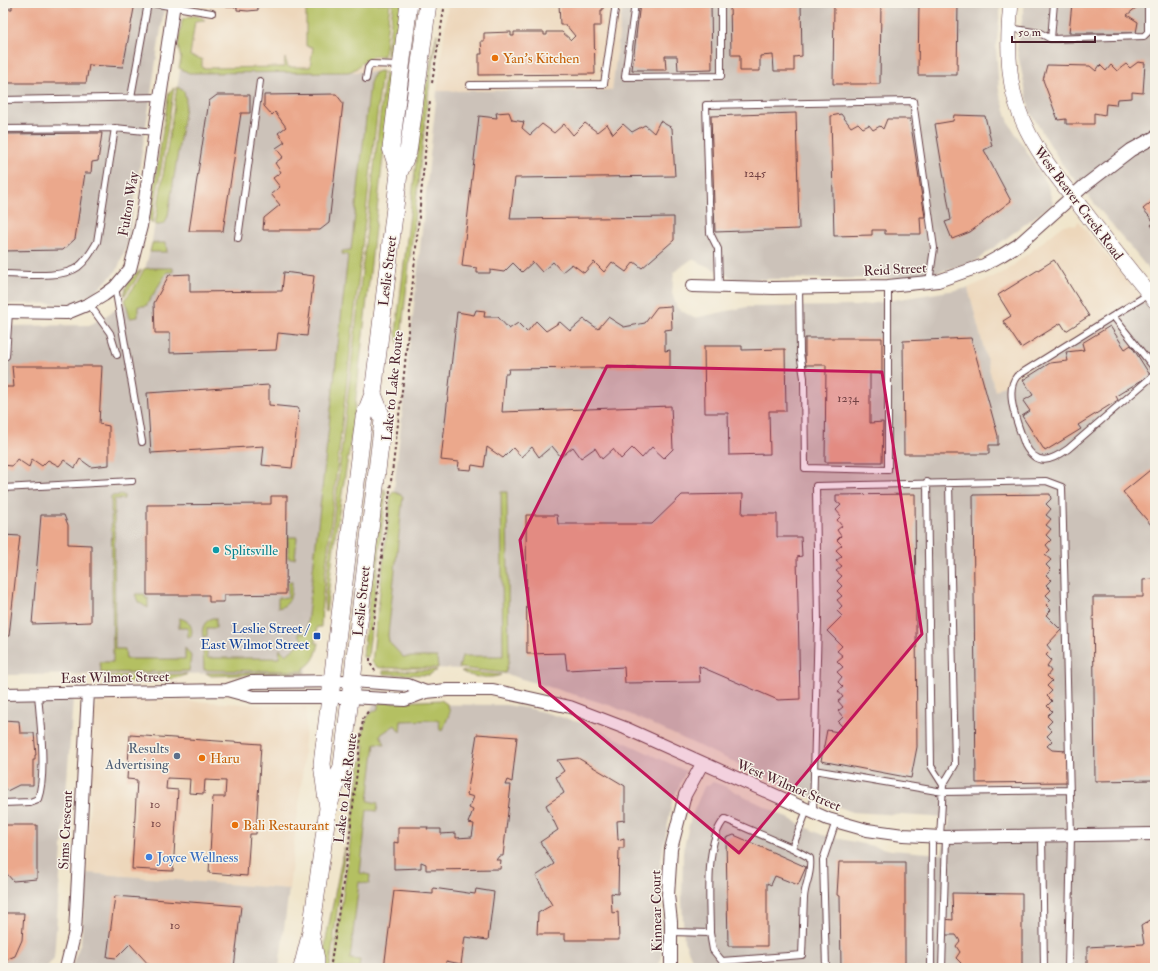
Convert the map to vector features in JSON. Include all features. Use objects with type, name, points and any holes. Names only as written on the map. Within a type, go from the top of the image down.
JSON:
[{"type":"main road","name":"Leslie Street","points":[[399,173],[391,148],[409,3]]},
{"type":"main road","name":"Leslie Street","points":[[328,808],[322,764],[364,417],[373,394],[399,173],[408,152],[428,3]]},
{"type":"main road","name":"Leslie Street","points":[[302,968],[311,932],[328,808],[342,766],[383,420],[373,394]]},
{"type":"main road","name":"Leslie Street","points":[[311,932],[316,959],[316,968]]},
{"type":"street","name":"West Beaver Creek Road","points":[[1010,3],[1010,68],[1018,107],[1034,144],[1051,170],[1152,297]]},
{"type":"street","name":"Fulton Way","points":[[6,312],[67,313],[89,304],[115,287],[130,269],[141,226],[173,5]]},
{"type":"street","name":"Reid Street","points":[[692,286],[888,286],[930,282],[960,274],[1002,255],[1018,245],[1072,196],[1131,150],[1155,137]]},
{"type":"street","name":"East Wilmot Street","points":[[3,694],[227,690],[251,682],[331,690]]},
{"type":"street","name":"West Wilmot Street","points":[[331,690],[408,685],[426,692],[447,690],[493,690],[570,707],[625,728],[810,812],[867,830],[939,837],[1155,834]]},
{"type":"street","name":"Sims Crescent","points":[[66,968],[75,932],[88,692]]},
{"type":"street","name":"Kinnear Court","points":[[671,968],[672,932],[668,895],[671,849],[685,795],[702,764]]},
{"type":"lane","points":[[131,97],[148,3]]},
{"type":"lane","points":[[152,3],[173,5],[212,13]]},
{"type":"lane","points":[[470,84],[604,84],[616,3]]},
{"type":"lane","points":[[635,3],[625,77],[721,76],[721,3]]},
{"type":"lane","points":[[1051,39],[1054,3]]},
{"type":"lane","points":[[1009,28],[1040,33],[1051,39],[1144,36],[1148,32],[1148,3]]},
{"type":"lane","points":[[366,79],[368,68],[371,64],[401,65]]},
{"type":"lane","points":[[238,238],[260,81]]},
{"type":"lane","points":[[3,100],[160,97]]},
{"type":"lane","points":[[720,286],[718,249],[710,233],[706,105],[912,101],[934,248],[930,282]]},
{"type":"lane","points":[[3,274],[62,274],[77,268],[88,258],[97,242],[115,128]]},
{"type":"lane","points":[[3,129],[115,128],[155,132]]},
{"type":"lane","points":[[799,287],[800,353],[804,378],[805,468],[888,470],[888,286]]},
{"type":"lane","points":[[115,287],[142,442]]},
{"type":"lane","points":[[1152,297],[1113,316],[1017,376],[1012,381],[1010,394],[1024,445],[1029,453],[1043,461],[1053,459],[1068,449],[1155,374]]},
{"type":"lane","points":[[89,304],[110,333],[117,354]]},
{"type":"lane","points":[[6,312],[6,356]]},
{"type":"lane","points":[[1113,316],[1155,369]]},
{"type":"lane","points":[[3,488],[132,481]]},
{"type":"lane","points":[[792,848],[810,812],[814,770],[818,621],[816,486],[927,482],[1046,481],[1062,487],[1071,836],[1068,968]]},
{"type":"lane","points":[[927,482],[931,766],[943,785]]},
{"type":"lane","points":[[931,968],[943,785],[955,765],[949,483]]},
{"type":"lane","points":[[3,803],[30,802],[38,798],[41,790],[42,757],[38,694]]},
{"type":"lane","points":[[814,770],[943,792],[1070,790]]},
{"type":"lane","points":[[725,819],[792,848],[810,858],[812,872],[806,884],[804,898],[802,955],[722,961],[713,950],[710,933],[709,868],[719,826],[725,819]]},
{"type":"lane","points":[[826,968],[822,860],[836,821]]},
{"type":"lane","points":[[1042,836],[1044,968]]},
{"type":"lane","points":[[939,837],[942,968]]},
{"type":"lane","points":[[672,932],[710,933]]},
{"type":"path","points":[[432,83],[445,3]]},
{"type":"path","name":"Lake to Lake Route","points":[[373,634],[403,382],[430,99]]},
{"type":"path","points":[[370,657],[370,663],[376,669],[375,672]]},
{"type":"path","name":"Lake to Lake Route","points":[[330,968],[349,842],[363,719],[371,707]]},
{"type":"highlighted area","points":[[607,366],[882,372],[922,634],[739,853],[540,686],[520,540]]},
{"type":"shaded area","points":[[3,3],[165,3],[128,242],[117,270],[95,293],[71,303],[3,304]]},
{"type":"shaded area","points":[[189,3],[384,3],[376,72],[180,70]]},
{"type":"shaded area","points":[[448,3],[623,3],[612,90],[437,91]]},
{"type":"shaded area","points":[[623,3],[1001,3],[996,49],[999,91],[1009,123],[1047,184],[1053,203],[976,261],[918,278],[735,279],[692,259],[674,272],[672,293],[677,308],[694,318],[747,307],[857,306],[968,288],[995,391],[1140,296],[1155,316],[1155,968],[696,968],[684,941],[682,900],[683,851],[691,817],[704,787],[713,782],[722,785],[822,835],[891,850],[942,854],[950,818],[852,812],[786,786],[612,706],[509,675],[463,669],[375,666],[437,91],[612,90]]},
{"type":"shaded area","points":[[1025,3],[1155,3],[1155,277],[1062,164],[1030,112],[1017,49]]},
{"type":"shaded area","points":[[180,70],[376,72],[354,248],[306,673],[3,675],[3,326],[90,325],[137,297],[151,247]]},
{"type":"shaded area","points":[[1078,221],[1140,296],[995,391],[968,288],[1006,271],[1064,225],[1070,224],[1076,226]]},
{"type":"shaded area","points":[[107,697],[307,707],[303,769],[289,889],[87,873],[94,710],[98,700]]},
{"type":"shaded area","points":[[73,699],[54,958],[46,968],[3,968],[3,701]]},
{"type":"shaded area","points":[[374,704],[506,705],[532,709],[586,724],[686,771],[672,802],[660,865],[662,957],[657,968],[553,968],[547,964],[522,968],[340,968],[369,713]]},
{"type":"shaded area","points":[[87,873],[289,889],[279,968],[71,968],[81,942]]},
{"type":"green space","points":[[306,3],[390,3],[384,56],[376,56],[366,59],[357,68],[348,72],[189,73],[179,68],[181,59],[178,46],[182,20],[194,16],[205,20],[195,21],[190,56],[202,59],[202,68],[284,67],[285,58],[288,67],[310,67],[313,47],[306,46]]},
{"type":"green space","points":[[393,3],[402,3],[395,50],[387,56]]},
{"type":"green space","points":[[437,34],[428,95],[400,347],[397,341],[396,332],[424,95]]},
{"type":"green space","points":[[382,71],[322,601],[321,627],[317,627],[315,643],[319,643],[317,650],[313,661],[304,668],[304,671],[204,670],[204,648],[207,650],[207,658],[279,658],[280,649],[286,655],[303,641],[298,633],[306,633],[348,255],[342,254],[342,251],[351,250],[370,83],[374,73]]},
{"type":"green space","points":[[385,72],[389,76],[391,86],[352,433],[336,530],[326,612],[324,601]]},
{"type":"green space","points":[[177,87],[184,91],[186,100],[168,216],[165,223],[155,225]]},
{"type":"green space","points":[[174,88],[152,224],[149,219],[169,92]]},
{"type":"green space","points":[[152,243],[166,243],[167,252],[150,252]]},
{"type":"green space","points":[[173,268],[173,272],[167,272],[146,306],[138,306],[138,317],[130,318],[125,299],[135,286],[144,269]]},
{"type":"green space","points":[[141,270],[134,283],[124,296],[130,281]]},
{"type":"green space","points":[[384,488],[386,493],[368,657],[363,657],[373,562]]},
{"type":"green space","points":[[393,491],[403,496],[388,635],[389,642],[403,657],[437,657],[438,668],[382,668],[377,667],[372,662],[391,494]]},
{"type":"green space","points":[[501,492],[507,492],[509,661],[505,673],[459,668],[462,656],[503,656]]},
{"type":"green space","points":[[124,495],[124,499],[114,499],[115,649],[125,649],[126,659],[185,659],[185,648],[191,656],[189,671],[101,673],[100,662],[113,662],[111,496]]},
{"type":"green space","points":[[288,537],[297,537],[295,558],[288,558]]},
{"type":"green space","points":[[288,582],[292,582],[290,598],[283,607],[278,608],[278,598],[288,597]]},
{"type":"green space","points":[[135,594],[145,594],[145,598],[148,598],[148,608],[138,602]]},
{"type":"green space","points":[[179,618],[186,620],[190,624],[192,630],[191,637],[188,637],[188,628],[179,628]]},
{"type":"green space","points":[[212,618],[216,618],[216,628],[207,628],[207,636],[203,637],[202,631],[204,626],[207,621]]},
{"type":"green space","points":[[437,670],[429,675],[383,674],[383,671]]},
{"type":"green space","points":[[461,671],[501,675],[481,677],[469,675]]},
{"type":"green space","points":[[206,673],[305,673],[211,676]]},
{"type":"green space","points":[[187,674],[162,680],[137,682],[110,681],[106,680],[102,676]]},
{"type":"green space","points":[[441,700],[447,704],[450,712],[443,730],[440,730],[439,720],[401,721],[400,732],[395,725],[380,735],[385,744],[375,743],[368,801],[378,803],[377,811],[367,810],[360,873],[370,875],[369,884],[359,882],[350,959],[360,960],[359,968],[333,968],[361,761],[363,761],[365,745],[361,744],[367,719],[369,715],[378,709],[378,703]]},
{"type":"green space","points":[[344,848],[330,968],[322,968],[326,939]]},
{"type":"building","points":[[12,3],[135,3],[123,67],[89,65],[86,83],[3,83],[3,9],[12,9]]},
{"type":"building","points":[[226,3],[283,3],[283,6],[258,6],[258,10],[248,11],[237,10],[237,7],[226,7]]},
{"type":"building","points":[[559,3],[603,3],[603,10],[601,10],[601,26],[594,26],[595,74],[479,75],[479,54],[482,54],[481,41],[484,41],[484,33],[511,32],[511,36],[514,36],[514,32],[544,32],[544,35],[547,35],[547,32],[562,32],[571,40],[575,36],[566,25],[560,25]]},
{"type":"building","points":[[640,3],[711,3],[712,69],[678,70],[677,56],[665,56],[666,70],[632,70]]},
{"type":"building","points":[[730,3],[801,3],[802,56],[794,57],[794,71],[774,71],[773,55],[760,56],[760,71],[740,71],[740,55],[731,55]]},
{"type":"building","points":[[834,3],[881,3],[880,84],[833,84]]},
{"type":"building","points":[[919,3],[958,3],[957,75],[918,75]]},
{"type":"building","points":[[1072,3],[1133,3],[1137,7],[1127,15],[1138,22],[1136,33],[1069,33]]},
{"type":"building","points":[[1138,62],[1145,63],[1143,93],[1132,92],[1132,98],[1117,99],[1116,105],[1106,104],[1105,115],[1094,113],[1094,124],[1066,124],[1066,119],[1058,120],[1043,80],[1047,65],[1090,66],[1096,71],[1100,65],[1106,71],[1111,65],[1117,71],[1126,64],[1130,68]]},
{"type":"building","points":[[336,94],[343,103],[329,223],[320,230],[263,230],[264,218],[280,205],[271,194],[280,187],[273,178],[281,172],[275,163],[283,157],[276,148],[285,142],[278,133],[286,127],[275,112],[272,115],[264,106],[264,95]]},
{"type":"building","points":[[217,95],[250,95],[250,113],[241,113],[223,231],[189,231],[209,101]]},
{"type":"building","points":[[509,112],[512,120],[524,122],[522,128],[530,135],[542,124],[554,133],[564,124],[573,135],[585,123],[597,132],[607,124],[613,134],[623,124],[632,132],[645,125],[654,133],[660,121],[672,128],[675,176],[515,178],[510,219],[674,217],[674,240],[642,268],[634,262],[626,272],[612,262],[604,272],[594,262],[584,273],[572,264],[562,272],[553,262],[542,272],[533,262],[522,272],[513,263],[504,272],[490,270],[490,273],[477,273],[477,268],[462,266],[479,116],[497,118],[496,113]]},
{"type":"building","points":[[796,113],[799,229],[715,232],[711,116]]},
{"type":"building","points":[[841,114],[851,127],[858,123],[863,128],[869,125],[873,130],[880,126],[883,129],[887,119],[910,119],[925,217],[920,217],[921,234],[885,234],[885,230],[872,230],[872,235],[834,236],[831,116]]},
{"type":"building","points":[[954,115],[985,116],[992,146],[984,150],[1011,201],[970,232],[952,239],[945,222],[951,220],[935,124],[953,121]]},
{"type":"building","points":[[102,133],[98,161],[92,162],[91,173],[85,173],[75,239],[63,250],[3,251],[3,134]]},
{"type":"building","points":[[1155,199],[1155,230],[1151,225],[1154,222],[1143,209]]},
{"type":"building","points":[[1054,260],[1089,316],[1066,331],[1061,323],[1021,348],[1003,321],[1011,316],[998,295]]},
{"type":"building","points":[[284,272],[314,276],[307,336],[278,333],[276,350],[170,353],[170,333],[155,333],[154,303],[169,275],[190,274],[190,292],[282,291]]},
{"type":"building","points":[[671,306],[672,329],[665,330],[665,351],[670,350],[670,367],[509,369],[508,374],[505,374],[502,412],[671,406],[673,449],[664,458],[652,447],[642,458],[632,448],[621,459],[613,449],[602,459],[595,448],[581,458],[573,447],[561,457],[552,446],[539,457],[532,447],[521,457],[513,448],[503,458],[487,447],[484,467],[472,465],[471,470],[458,469],[459,462],[441,460],[457,312],[474,315],[476,310],[485,311],[484,317],[498,317],[509,329],[518,323],[527,332],[536,321],[546,331],[560,322],[570,331],[584,319],[598,329],[608,317],[624,327],[645,323],[657,307]]},
{"type":"building","points":[[1110,326],[1125,349],[1131,345],[1150,375],[1116,396],[1118,400],[1078,425],[1081,429],[1045,451],[1022,416],[1030,411],[1023,401],[1033,395],[1023,380],[1050,363],[1068,361],[1066,352],[1084,350],[1082,343]]},
{"type":"building","points":[[805,338],[882,338],[882,373],[870,373],[870,423],[883,422],[882,462],[825,462],[826,365],[805,365]]},
{"type":"building","points":[[971,338],[998,436],[998,445],[989,445],[989,454],[904,454],[903,341]]},
{"type":"building","points":[[704,346],[742,346],[742,350],[785,349],[786,411],[769,411],[770,454],[729,455],[728,413],[705,413]]},
{"type":"building","points":[[12,366],[102,366],[99,424],[109,426],[109,465],[91,467],[80,459],[75,468],[64,460],[59,466],[48,460],[42,466],[32,459],[29,467],[17,459],[12,466],[3,465],[3,425],[7,425],[5,387],[14,387]]},
{"type":"building","points":[[269,385],[269,405],[299,408],[292,468],[262,465],[264,446],[151,453],[147,393]]},
{"type":"building","points":[[1155,466],[1155,523],[1152,526],[1123,492]]},
{"type":"building","points":[[743,494],[742,514],[777,514],[777,537],[801,537],[802,556],[797,557],[800,699],[778,700],[699,666],[700,682],[625,683],[624,667],[567,670],[565,653],[527,654],[526,515],[557,515],[558,524],[652,524],[682,495]]},
{"type":"building","points":[[915,494],[917,747],[911,778],[821,761],[827,730],[838,732],[843,727],[838,722],[843,717],[838,711],[843,707],[838,701],[843,697],[838,691],[843,687],[838,682],[842,677],[837,672],[843,667],[837,661],[843,656],[837,651],[842,646],[827,631],[842,616],[837,611],[842,606],[837,600],[842,596],[837,591],[842,586],[837,581],[842,576],[836,571],[842,566],[836,561],[842,556],[836,550],[842,545],[837,540],[841,536],[837,530],[842,526],[837,520],[841,516],[836,510],[841,505],[836,501],[836,495]]},
{"type":"building","points":[[1050,494],[1051,499],[1046,504],[1051,509],[1046,515],[1051,519],[1046,525],[1051,529],[1046,535],[1051,540],[1046,545],[1050,550],[1045,555],[1051,560],[1046,565],[1051,570],[1046,575],[1051,580],[1046,585],[1051,590],[1046,595],[1051,600],[1046,605],[1051,610],[1046,615],[1061,630],[1047,645],[1051,650],[1046,655],[1051,660],[1047,666],[1051,671],[1047,676],[1052,681],[1047,686],[1052,691],[1047,696],[1052,701],[1047,706],[1052,711],[1047,716],[1052,721],[1047,726],[1052,731],[1047,736],[1052,741],[1047,746],[1052,750],[1067,751],[1067,782],[976,783],[973,495]]},
{"type":"building","name":"Splitsville","points":[[271,496],[287,496],[286,594],[224,595],[224,602],[209,602],[209,595],[147,595],[147,505],[271,504]]},
{"type":"building","points":[[41,515],[64,515],[68,525],[68,544],[91,545],[91,622],[32,624]]},
{"type":"building","points":[[3,535],[20,536],[9,636],[3,636]]},
{"type":"building","points":[[1153,579],[1155,581],[1155,780],[1095,781],[1093,597],[1143,597],[1143,580]]},
{"type":"building","points":[[3,720],[19,721],[20,733],[34,733],[36,755],[35,760],[33,760],[33,785],[19,785],[7,791],[3,786]]},
{"type":"building","points":[[477,734],[517,737],[512,782],[507,780],[505,785],[511,785],[503,856],[499,856],[496,860],[501,860],[500,869],[426,870],[426,864],[421,862],[421,868],[394,869],[394,842],[398,843],[398,827],[428,827],[427,829],[441,829],[441,834],[456,833],[456,838],[472,837],[474,824],[468,823],[473,810],[469,808],[474,797],[467,795]]},
{"type":"building","points":[[130,735],[261,744],[256,834],[250,834],[247,876],[209,873],[213,797],[225,797],[226,781],[205,780],[204,794],[189,793],[190,779],[167,778],[166,789],[178,790],[173,871],[132,869],[137,780],[127,779]]},
{"type":"building","points":[[578,758],[625,786],[625,820],[617,821],[618,840],[624,838],[624,848],[619,848],[618,894],[611,893],[612,913],[618,912],[619,940],[565,940],[565,934],[537,934],[538,913],[552,905],[536,876],[554,864],[540,842],[558,830],[546,805],[564,793],[556,777],[564,771],[557,760]]},
{"type":"building","points":[[3,825],[37,825],[37,879],[13,881],[7,874],[3,879]]},
{"type":"building","points":[[734,835],[806,867],[798,885],[775,876],[771,885],[767,883],[767,946],[728,946],[726,838]]},
{"type":"building","points":[[839,862],[905,862],[905,968],[841,968],[840,896],[837,895]]},
{"type":"building","points":[[433,888],[475,894],[476,889],[494,892],[488,940],[465,937],[461,964],[446,961],[446,968],[384,968],[394,891],[433,894]]},
{"type":"building","points":[[952,893],[1022,894],[1022,968],[959,968],[961,963],[956,958],[960,952],[956,946],[960,941],[956,935],[944,935],[944,919],[953,920]]},
{"type":"building","points":[[115,896],[241,906],[234,968],[149,968],[150,966],[130,944],[116,958],[107,957]]},
{"type":"building","points":[[3,913],[24,913],[22,940],[15,956],[3,961]]},
{"type":"building","points":[[1155,917],[1155,968],[1087,968],[1087,947],[1144,944],[1141,926]]},
{"type":"place","name":"Yan's Kitchen","points":[[495,58]]},
{"type":"place","name":"Splitsville","points":[[216,550]]},
{"type":"place","name":"Leslie Street / East Wilmot Street","points":[[317,636]]},
{"type":"place","name":"Results Advertising","points":[[177,756]]},
{"type":"place","name":"Haru","points":[[202,758]]},
{"type":"place","name":"Bali Restaurant","points":[[235,825]]},
{"type":"place","name":"Joyce Wellness","points":[[149,857]]}]
